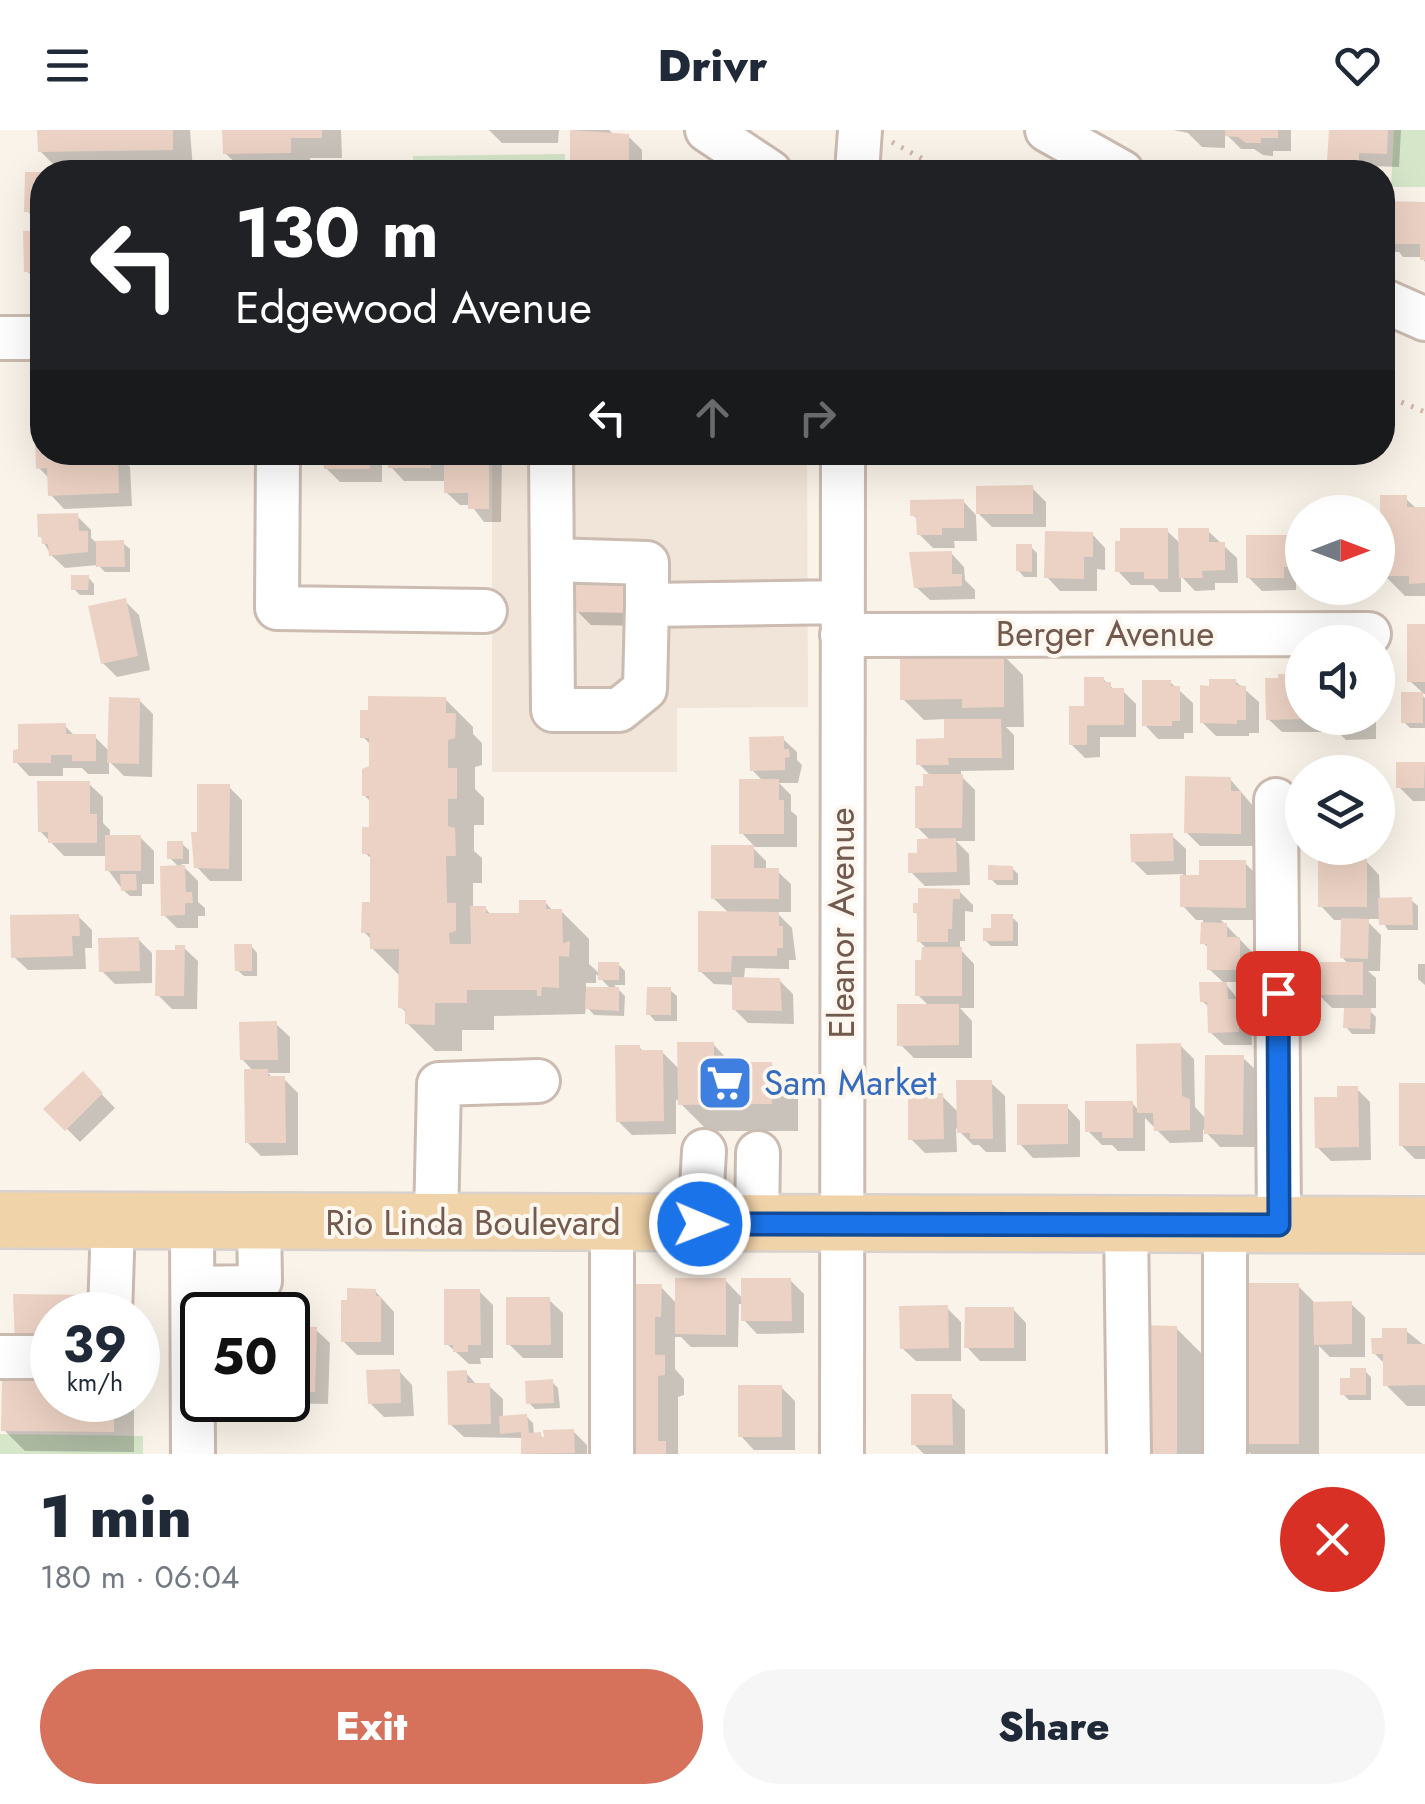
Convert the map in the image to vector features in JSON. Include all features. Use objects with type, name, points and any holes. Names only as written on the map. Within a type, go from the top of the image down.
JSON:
[{"type":"main road","name":"Rio Linda Boulevard","points":[[0,1220],[1425,1225]]},
{"type":"street","points":[[706,130],[752,160]]},
{"type":"street","points":[[1047,130],[1101,160]]},
{"type":"street","points":[[861,160],[871,133]]},
{"type":"street","points":[[1395,306],[1425,319]]},
{"type":"street","points":[[0,338],[30,338]]},
{"type":"street","points":[[278,465],[277,608],[485,611]]},
{"type":"street","points":[[551,465],[552,710],[620,710],[645,689],[646,563],[552,560]]},
{"type":"street","name":"Eleanor Avenue","points":[[842,1454],[843,465]]},
{"type":"street","name":"Berger Avenue","points":[[646,605],[842,618],[1285,631]]},
{"type":"street","points":[[1276,800],[1279,1225]]},
{"type":"street","points":[[436,1222],[439,1084],[538,1081]]},
{"type":"street","points":[[700,1224],[704,1150]]},
{"type":"street","points":[[757,1224],[758,1153]]},
{"type":"street","points":[[111,1292],[113,1220]]},
{"type":"street","points":[[192,1221],[193,1454]]},
{"type":"street","points":[[193,1288],[254,1287],[260,1281],[259,1221]]},
{"type":"street","points":[[612,1224],[612,1454]]},
{"type":"street","points":[[1126,1225],[1129,1454]]},
{"type":"street","points":[[1225,1225],[1225,1454]]},
{"type":"street","points":[[0,1357],[30,1357]]},
{"type":"path","points":[[871,133],[923,160]]},
{"type":"path","points":[[1395,399],[1425,412]]},
{"type":"shaded area","points":[[492,465],[807,465],[808,707],[677,708],[677,772],[492,772]]},
{"type":"green space","points":[[1394,130],[1425,130],[1425,187],[1395,187]]},
{"type":"green space","points":[[565,154],[565,160],[413,160],[413,156]]},
{"type":"green space","points":[[0,1434],[143,1436],[143,1454],[0,1454]]},
{"type":"building","points":[[37,130],[173,130],[173,150],[38,152]]},
{"type":"building","points":[[222,130],[322,130],[322,138],[291,138],[291,153],[223,154]]},
{"type":"building","points":[[570,130],[629,134],[629,160],[570,160]]},
{"type":"building","points":[[1225,130],[1278,130],[1278,138],[1246,143],[1238,137],[1225,136]]},
{"type":"building","points":[[1329,130],[1388,130],[1387,154],[1359,153],[1359,160],[1327,160]]},
{"type":"building","points":[[25,172],[30,172],[30,212],[24,212]]},
{"type":"building","points":[[1395,201],[1425,202],[1425,260],[1420,260],[1420,244],[1395,244]]},
{"type":"building","points":[[23,231],[30,231],[30,272],[24,272]]},
{"type":"building","points":[[36,465],[118,465],[119,493],[48,496],[47,468],[36,469]]},
{"type":"building","points":[[324,465],[370,465],[370,469],[324,469]]},
{"type":"building","points":[[388,465],[431,465],[431,468]]},
{"type":"building","points":[[444,465],[489,465],[489,509],[468,509],[468,493],[444,493]]},
{"type":"building","points":[[1033,485],[1033,514],[976,514],[976,486]]},
{"type":"building","points":[[1395,495],[1407,495],[1407,507],[1425,507],[1425,583],[1409,584],[1409,576],[1395,576]]},
{"type":"building","points":[[964,499],[964,528],[942,528],[942,535],[917,535],[916,516],[910,516],[910,500]]},
{"type":"building","points":[[78,513],[79,531],[88,531],[88,552],[49,556],[48,544],[42,544],[38,537],[37,514]]},
{"type":"building","points":[[1120,528],[1168,528],[1168,579],[1144,579],[1144,572],[1115,572],[1115,541],[1120,541]]},
{"type":"building","points":[[1178,528],[1209,528],[1209,542],[1225,542],[1225,570],[1202,571],[1203,578],[1179,578]]},
{"type":"building","points":[[1045,531],[1093,532],[1093,557],[1084,557],[1084,579],[1044,578]]},
{"type":"building","points":[[1246,535],[1285,535],[1284,578],[1246,578]]},
{"type":"building","points":[[124,540],[125,567],[96,567],[96,541]]},
{"type":"building","points":[[1016,544],[1032,544],[1032,572],[1016,571]]},
{"type":"building","points":[[952,551],[952,574],[962,574],[962,586],[914,588],[909,552]]},
{"type":"building","points":[[71,575],[89,575],[88,590],[71,590]]},
{"type":"building","points":[[575,575],[636,576],[635,613],[574,612]]},
{"type":"building","points":[[126,598],[138,656],[101,664],[88,606]]},
{"type":"building","points":[[1407,624],[1425,624],[1425,682],[1407,682]]},
{"type":"building","points":[[1004,651],[1004,707],[962,708],[962,699],[900,700],[900,653]]},
{"type":"building","points":[[1278,674],[1285,674],[1285,719],[1266,720],[1265,678],[1278,678]]},
{"type":"building","points":[[1084,677],[1104,677],[1104,682],[1111,682],[1111,688],[1124,688],[1124,725],[1087,725],[1087,745],[1069,745],[1069,706],[1084,706]]},
{"type":"building","points":[[1209,679],[1236,679],[1236,685],[1246,686],[1246,720],[1237,720],[1237,724],[1200,723],[1200,685],[1209,686]]},
{"type":"building","points":[[1142,680],[1171,680],[1171,686],[1180,686],[1180,721],[1172,721],[1172,726],[1142,726]]},
{"type":"building","points":[[1401,692],[1423,692],[1423,723],[1401,723]]},
{"type":"building","points":[[368,696],[446,697],[446,713],[456,713],[455,738],[448,740],[448,768],[457,768],[457,799],[448,799],[448,826],[455,828],[456,856],[446,856],[447,903],[456,903],[456,931],[449,933],[450,944],[471,944],[470,906],[486,906],[486,913],[519,913],[519,900],[546,900],[546,909],[562,909],[563,943],[570,941],[569,957],[559,956],[559,988],[542,987],[541,996],[537,996],[537,990],[467,990],[467,1003],[435,1003],[435,1025],[405,1024],[405,1009],[398,1008],[399,949],[370,949],[370,933],[361,933],[362,902],[370,902],[370,854],[362,854],[362,827],[369,827],[369,796],[362,796],[362,769],[369,766],[369,738],[360,738],[360,710],[368,710]]},
{"type":"building","points":[[109,697],[140,698],[139,764],[107,763]]},
{"type":"building","points":[[944,719],[1001,719],[1002,758],[948,758],[949,765],[916,765],[916,739],[944,738]]},
{"type":"building","points":[[66,723],[66,734],[96,734],[96,761],[72,761],[72,755],[51,755],[51,763],[13,763],[13,750],[18,749],[18,724]]},
{"type":"building","points":[[784,736],[784,749],[789,749],[790,757],[785,758],[785,770],[750,771],[749,737]]},
{"type":"building","points":[[1396,762],[1425,762],[1424,788],[1396,788]]},
{"type":"building","points":[[923,774],[963,774],[962,828],[915,828],[915,786],[923,786]]},
{"type":"building","points":[[1185,776],[1231,777],[1231,791],[1241,791],[1241,834],[1184,833]]},
{"type":"building","points":[[739,779],[779,779],[779,800],[784,800],[784,834],[739,834]]},
{"type":"building","points":[[37,781],[90,781],[90,814],[97,814],[97,843],[48,843],[48,832],[38,832]]},
{"type":"building","points":[[197,784],[230,784],[229,869],[194,868],[191,832],[197,832]]},
{"type":"building","points":[[1173,833],[1174,861],[1131,862],[1130,834]]},
{"type":"building","points":[[105,835],[141,835],[141,871],[105,871]]},
{"type":"building","points":[[956,838],[957,872],[908,873],[908,853],[917,853],[917,839]]},
{"type":"building","points":[[167,841],[183,841],[183,859],[167,859]]},
{"type":"building","points":[[711,845],[754,845],[754,868],[779,868],[779,899],[711,899]]},
{"type":"building","points":[[1199,860],[1246,860],[1246,908],[1180,907],[1180,875],[1199,875]]},
{"type":"building","points":[[185,865],[186,892],[192,892],[193,903],[185,903],[185,915],[161,916],[160,866]]},
{"type":"building","points":[[988,865],[1013,866],[1013,880],[988,880]]},
{"type":"building","points":[[1318,865],[1367,865],[1367,907],[1318,907]]},
{"type":"building","points":[[120,874],[136,874],[137,890],[121,891]]},
{"type":"building","points":[[918,888],[960,889],[960,899],[953,899],[948,942],[917,942],[913,903],[918,903]]},
{"type":"building","points":[[1412,897],[1413,925],[1379,925],[1378,898]]},
{"type":"building","points":[[698,911],[779,912],[783,948],[777,948],[777,956],[732,956],[731,972],[698,972]]},
{"type":"building","points":[[79,914],[80,936],[72,936],[73,956],[11,958],[10,915]]},
{"type":"building","points":[[991,914],[1013,914],[1013,941],[983,941],[983,928],[991,928]]},
{"type":"building","points":[[1341,918],[1369,919],[1368,959],[1340,958]]},
{"type":"building","points":[[1201,922],[1227,923],[1227,937],[1240,937],[1240,970],[1207,970],[1207,944],[1200,944]]},
{"type":"building","points":[[139,937],[140,971],[99,972],[98,938]]},
{"type":"building","points":[[234,944],[252,944],[252,971],[235,971]]},
{"type":"building","points":[[175,945],[185,945],[184,996],[155,996],[156,950],[175,950]]},
{"type":"building","points":[[922,947],[962,947],[962,996],[915,996],[915,960],[921,960]]},
{"type":"building","points":[[598,962],[619,962],[619,980],[598,980]]},
{"type":"building","points":[[1320,962],[1363,962],[1363,995],[1315,995]]},
{"type":"building","points":[[732,977],[780,978],[782,1011],[732,1010]]},
{"type":"building","points":[[1199,982],[1227,982],[1228,999],[1239,999],[1239,1032],[1208,1033],[1207,1002],[1200,1002]]},
{"type":"building","points":[[586,987],[619,987],[619,1011],[585,1009]]},
{"type":"building","points":[[647,987],[671,987],[671,1015],[646,1015]]},
{"type":"building","points":[[897,1004],[959,1004],[959,1045],[897,1046]]},
{"type":"building","points":[[1344,1008],[1371,1008],[1370,1029],[1343,1028]]},
{"type":"building","points":[[277,1021],[278,1060],[240,1060],[239,1022]]},
{"type":"building","name":"Sam Market","points":[[677,1042],[714,1042],[714,1062],[772,1062],[772,1104],[678,1105]]},
{"type":"building","points":[[1181,1043],[1182,1096],[1190,1099],[1190,1130],[1154,1131],[1153,1113],[1137,1113],[1136,1044]]},
{"type":"building","points":[[615,1045],[663,1050],[664,1121],[616,1122]]},
{"type":"building","points":[[1205,1055],[1244,1055],[1243,1135],[1204,1134]]},
{"type":"building","points":[[244,1069],[268,1069],[268,1076],[285,1076],[286,1143],[245,1143]]},
{"type":"building","points":[[83,1071],[103,1093],[65,1131],[43,1109]]},
{"type":"building","points":[[956,1080],[992,1080],[993,1139],[970,1139],[970,1133],[957,1133]]},
{"type":"building","points":[[1399,1083],[1425,1083],[1425,1146],[1399,1146]]},
{"type":"building","points":[[1337,1086],[1358,1086],[1359,1147],[1315,1148],[1314,1097],[1337,1097]]},
{"type":"building","points":[[943,1093],[944,1139],[908,1140],[908,1094]]},
{"type":"building","points":[[1085,1101],[1133,1101],[1133,1138],[1102,1138],[1102,1132],[1085,1132]]},
{"type":"building","points":[[1017,1104],[1068,1104],[1068,1144],[1017,1145]]},
{"type":"building","points":[[675,1278],[726,1278],[726,1335],[675,1334]]},
{"type":"building","points":[[741,1278],[791,1278],[792,1321],[741,1321]]},
{"type":"building","points":[[1238,1283],[1299,1283],[1299,1444],[1237,1444]]},
{"type":"building","points":[[629,1284],[662,1284],[661,1317],[655,1317],[655,1355],[665,1355],[665,1375],[658,1376],[658,1441],[666,1441],[666,1454],[628,1454]]},
{"type":"building","points":[[347,1288],[376,1289],[376,1296],[381,1296],[381,1342],[341,1342],[341,1300],[347,1300]]},
{"type":"building","points":[[444,1289],[480,1289],[481,1345],[468,1345],[468,1352],[453,1352],[453,1345],[444,1345]]},
{"type":"building","points":[[13,1294],[30,1294],[30,1342],[15,1343]]},
{"type":"building","points":[[506,1297],[550,1297],[551,1345],[506,1345]]},
{"type":"building","points":[[1352,1301],[1352,1344],[1314,1345],[1313,1302]]},
{"type":"building","points":[[948,1305],[949,1348],[900,1349],[899,1306]]},
{"type":"building","points":[[965,1307],[1014,1307],[1014,1348],[964,1348]]},
{"type":"building","points":[[1135,1325],[1177,1326],[1177,1454],[1136,1454]]},
{"type":"building","points":[[310,1327],[317,1327],[315,1392],[310,1392]]},
{"type":"building","points":[[1382,1328],[1407,1328],[1407,1344],[1425,1344],[1425,1385],[1383,1386],[1383,1354],[1372,1354],[1371,1338],[1382,1338]]},
{"type":"building","points":[[1350,1368],[1366,1368],[1366,1395],[1340,1395],[1340,1378],[1350,1378]]},
{"type":"building","points":[[400,1369],[401,1403],[368,1404],[366,1370]]},
{"type":"building","points":[[467,1370],[467,1383],[490,1383],[491,1424],[448,1425],[447,1371]]},
{"type":"building","points":[[553,1379],[554,1403],[526,1404],[525,1381]]},
{"type":"building","points":[[2,1380],[30,1380],[30,1422],[114,1422],[114,1432],[1,1431]]},
{"type":"building","points":[[738,1385],[782,1385],[782,1437],[738,1437]]},
{"type":"building","points":[[911,1394],[952,1394],[953,1445],[911,1445]]},
{"type":"building","points":[[527,1414],[529,1433],[541,1432],[541,1437],[543,1430],[574,1429],[575,1453],[521,1454],[521,1432],[500,1434],[499,1416]]},
{"type":"place","name":"Sam Market","points":[[725,1083]]},
{"type":"route","points":[[700,1224],[1279,1225],[1278,993]]}]
